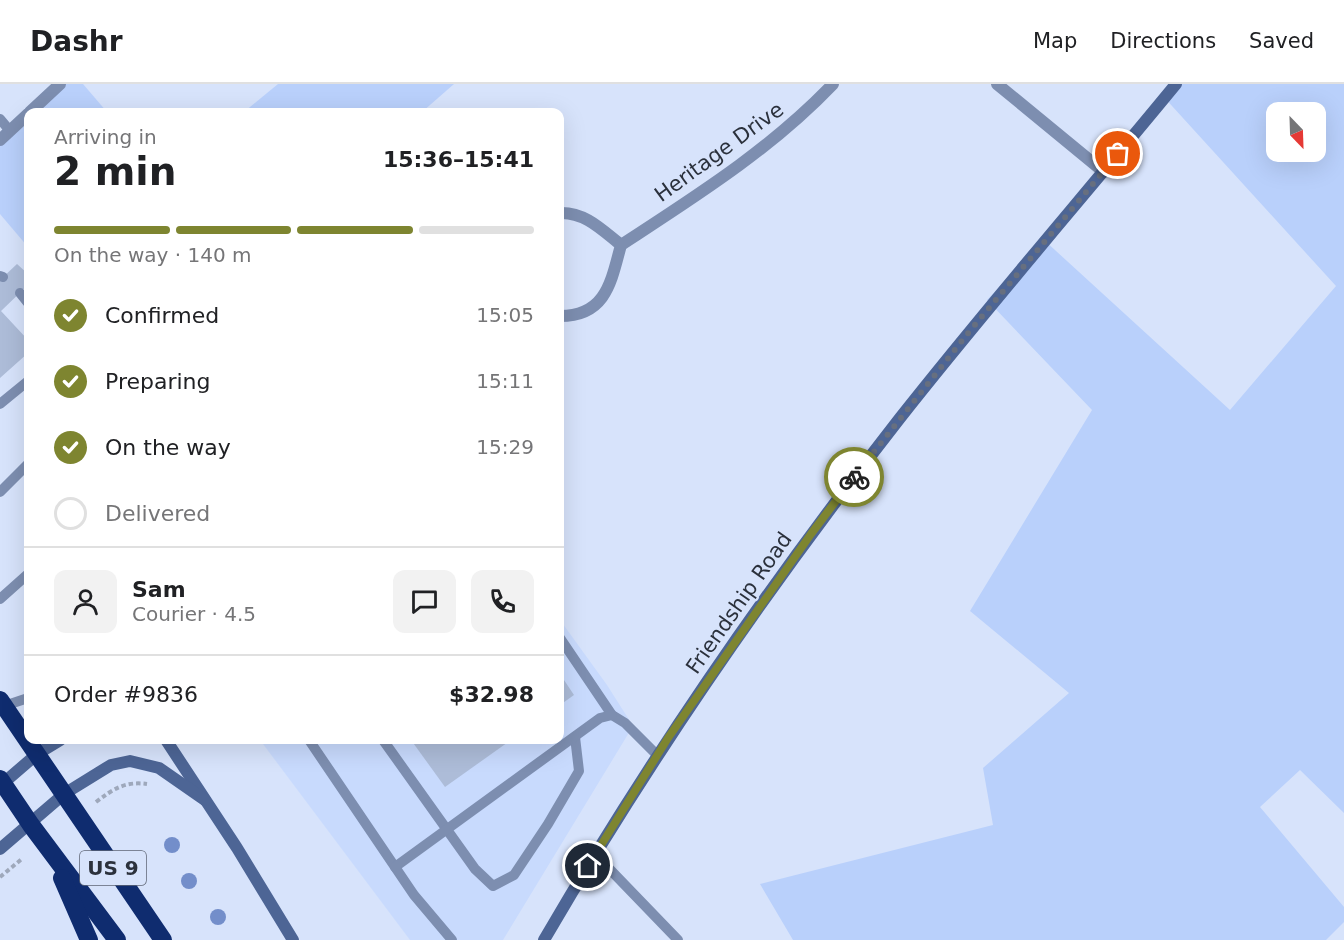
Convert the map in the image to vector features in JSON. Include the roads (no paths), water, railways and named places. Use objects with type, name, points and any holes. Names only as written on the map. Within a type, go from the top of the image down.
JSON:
[{"type":"highway","name":"US 9","points":[[2,703],[24,735]]},
{"type":"highway","name":"US 9","points":[[30,744],[163,940]]},
{"type":"highway","name":"US 9","points":[[1,783],[117,940]]},
{"type":"highway","points":[[47,846],[89,940]]},
{"type":"street","points":[[34,108],[60,84]]},
{"type":"street","name":"Heritage Drive","points":[[621,245],[716,182],[784,132],[833,84]]},
{"type":"street","points":[[997,84],[1104,172]]},
{"type":"street","name":"Friendship Road","points":[[544,940],[581,876],[668,738],[826,514],[969,332],[1176,84]]},
{"type":"street","points":[[0,140],[24,118]]},
{"type":"street","points":[[564,213],[588,219],[621,245],[610,287],[604,297],[589,309],[572,316],[564,316]]},
{"type":"street","points":[[1,783],[53,744]]},
{"type":"street","points":[[169,744],[293,940]]},
{"type":"street","points":[[0,849],[64,794],[111,765],[130,761],[159,768],[205,800]]},
{"type":"lane","points":[[0,119],[10,131]]},
{"type":"lane","points":[[20,293],[24,298]]},
{"type":"lane","points":[[0,404],[24,384]]},
{"type":"lane","points":[[0,492],[24,468]]},
{"type":"lane","points":[[0,599],[24,578]]},
{"type":"lane","points":[[564,644],[612,715],[625,723],[658,756]]},
{"type":"lane","points":[[2,703],[24,699]]},
{"type":"lane","points":[[395,867],[600,718],[612,715]]},
{"type":"lane","points":[[386,744],[476,869],[493,886],[514,875],[548,824],[579,771],[574,737]]},
{"type":"lane","points":[[312,744],[414,895],[452,940]]},
{"type":"lane","points":[[596,855],[678,940]]}]
